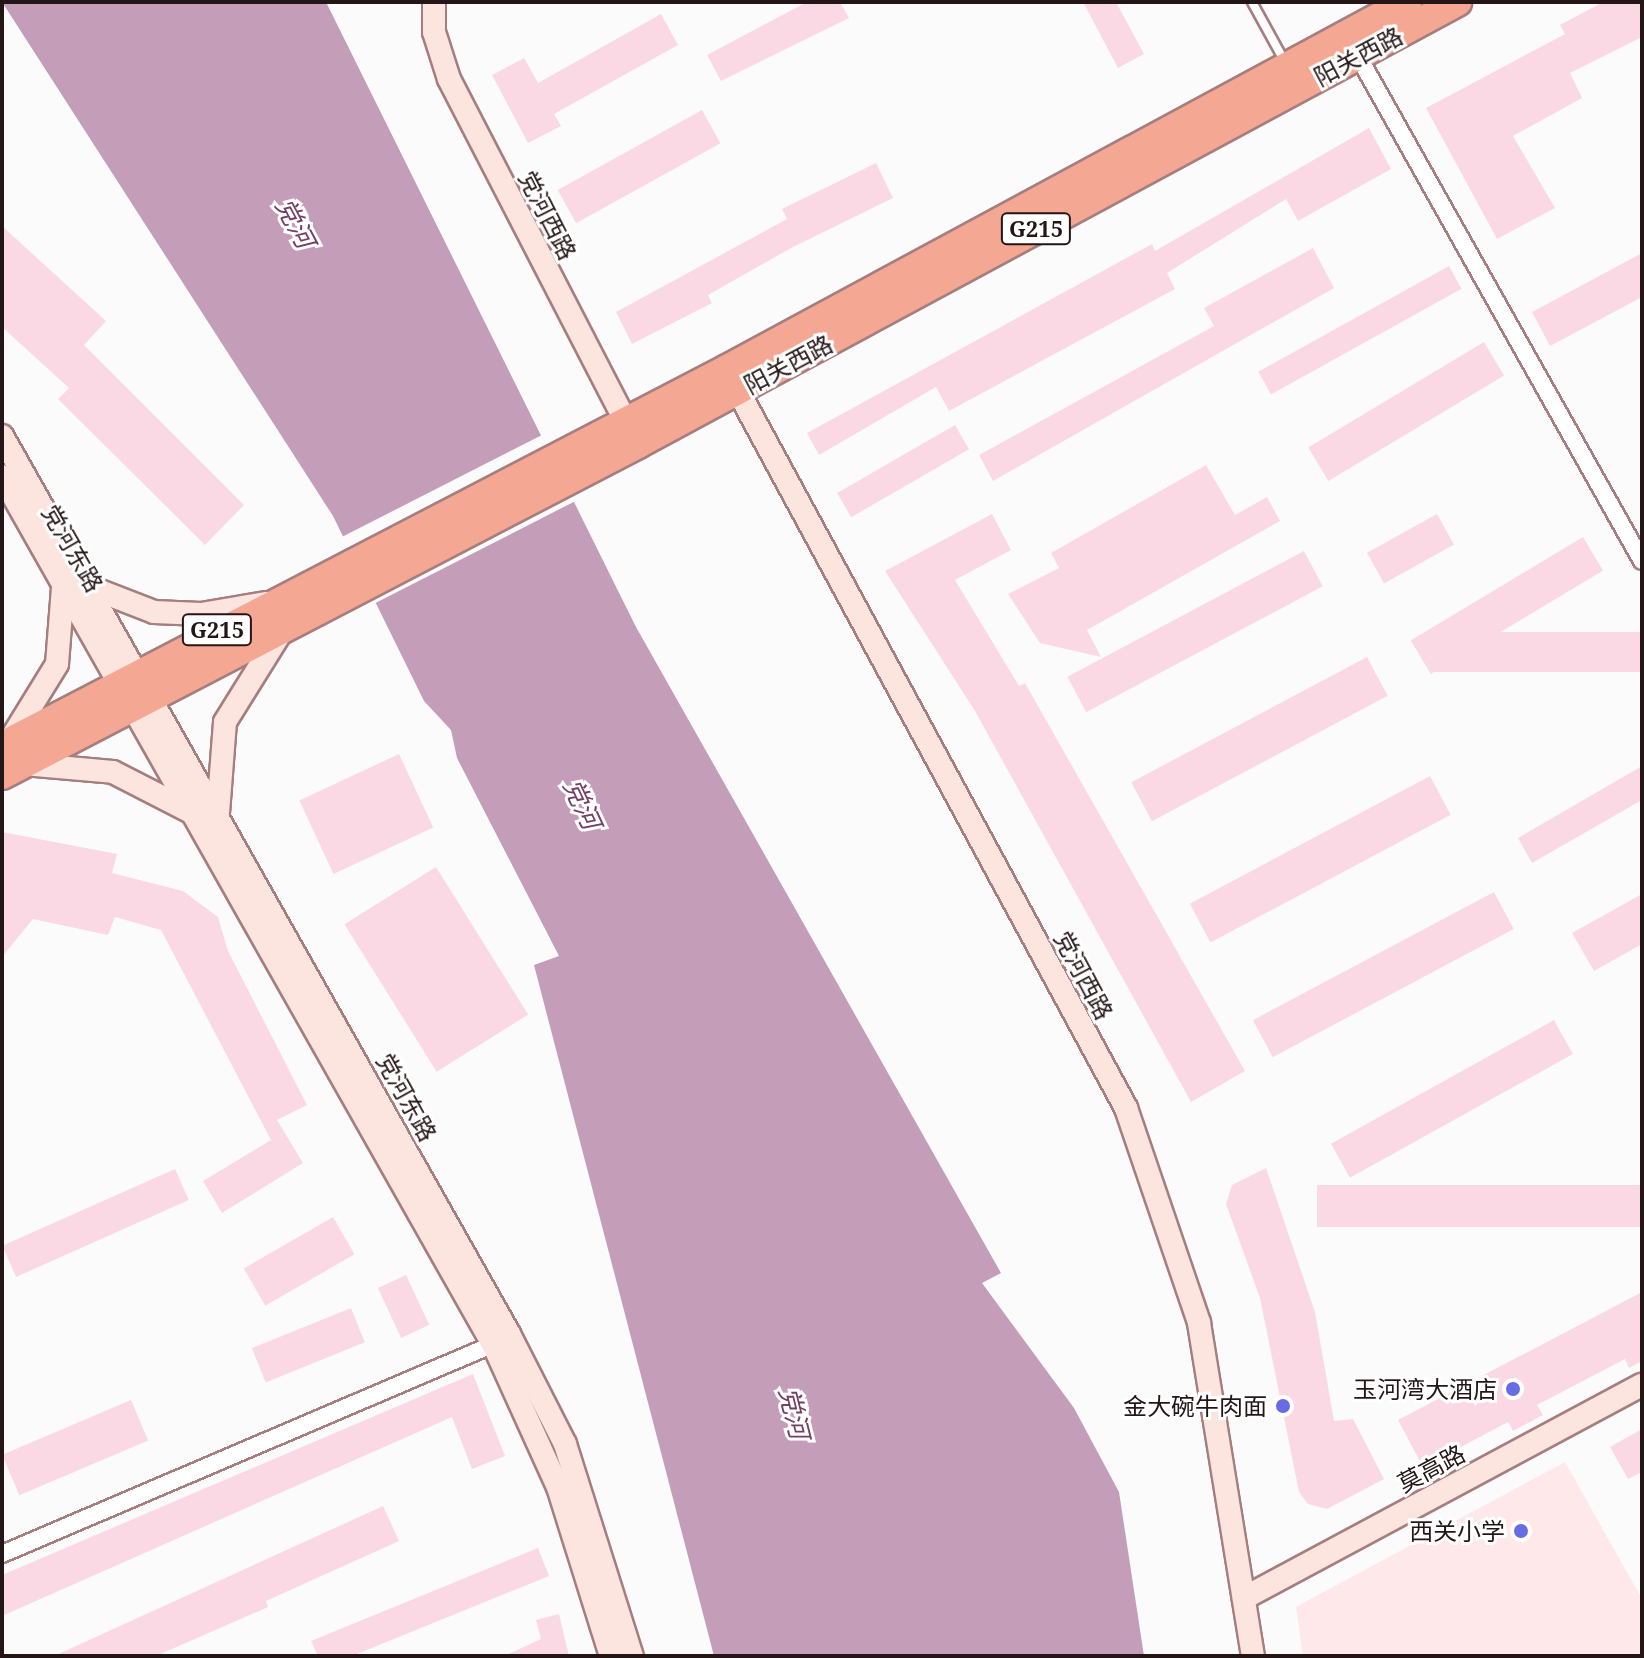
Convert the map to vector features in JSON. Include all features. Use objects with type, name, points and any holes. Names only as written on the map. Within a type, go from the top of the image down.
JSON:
[{"type":"highway","name":"阳关西路","points":[[126,694],[278,612],[341,586],[732,380],[1293,77],[1407,2]]},
{"type":"highway","name":"阳关西路","points":[[1293,77],[1358,56],[1457,2]]},
{"type":"highway","name":"G215","points":[[9,757],[126,694]]},
{"type":"main road","name":"党河西路","points":[[434,2],[434,32],[449,79],[620,438]]},
{"type":"main road","name":"党河西路","points":[[732,380],[1126,1108],[1199,1323],[1253,1656]]},
{"type":"main road","name":"党河东路","points":[[2,436],[87,586],[126,694],[219,818],[502,1340],[558,1487],[611,1656]]},
{"type":"main road","name":"党河东路","points":[[2,476],[192,813],[565,1444],[632,1656]]},
{"type":"main road","points":[[63,582],[57,664],[9,757],[113,772],[192,813]]},
{"type":"main road","points":[[87,586],[154,612],[278,612],[225,722],[216,765],[219,818]]},
{"type":"main road","name":"莫高路","points":[[1244,1598],[1642,1385]]},
{"type":"street","points":[[1358,56],[1641,556]]},
{"type":"street","points":[[2,1554],[502,1340]]},
{"type":"lane","points":[[1252,2],[1293,77]]},
{"type":"shaded area","name":"西关小学","points":[[1565,1462],[1642,1599],[1642,1656],[1303,1656],[1296,1607]]},
{"type":"water","name":"党河","points":[[2,2],[326,2],[636,627],[1001,1273],[982,1283],[1074,1408],[1119,1492],[1144,1656],[714,1656],[534,965],[559,956],[457,758],[451,730],[424,701],[333,516]]},
{"type":"pier","points":[[544,434],[578,500],[374,603],[341,538]]},
{"type":"building","points":[[807,2],[840,2],[849,18],[721,81],[707,55]]},
{"type":"building","points":[[1083,2],[1116,2],[1144,54],[1118,68]]},
{"type":"building","points":[[1603,2],[1642,2],[1642,37],[1570,73],[1582,98],[1513,136],[1555,208],[1497,239],[1426,108],[1565,34],[1560,25]]},
{"type":"building","points":[[661,14],[678,45],[554,114],[561,126],[528,143],[492,75],[524,58],[538,83]]},
{"type":"building","points":[[702,110],[720,143],[576,223],[558,190]]},
{"type":"building","points":[[1369,128],[1391,169],[1298,221],[1286,199],[1167,273],[1175,289],[949,411],[936,387],[819,455],[807,433],[1152,244],[1155,251]]},
{"type":"building","points":[[876,163],[893,198],[791,248],[708,295],[712,303],[632,344],[616,312],[787,219],[782,209]]},
{"type":"building","points":[[2,226],[106,321],[84,345],[244,505],[205,545],[58,399],[69,388],[2,327]]},
{"type":"building","points":[[1313,248],[1334,288],[993,481],[979,455],[1214,326],[1204,308]]},
{"type":"building","points":[[1642,253],[1642,297],[1550,346],[1532,312]]},
{"type":"building","points":[[1449,266],[1462,289],[1271,394],[1258,372]]},
{"type":"building","points":[[1484,342],[1504,375],[1328,481],[1308,448]]},
{"type":"building","points":[[955,425],[969,449],[851,517],[837,493]]},
{"type":"building","points":[[1206,465],[1235,515],[1267,497],[1280,521],[1087,630],[1101,657],[1040,643],[1008,594],[1059,568],[1051,553]]},
{"type":"building","points":[[992,514],[1011,550],[955,580],[1019,686],[1025,683],[1245,1071],[1191,1102],[975,711],[885,571]]},
{"type":"building","points":[[1437,514],[1454,545],[1384,583],[1367,553]]},
{"type":"building","points":[[1583,537],[1603,570],[1431,674],[1411,641]]},
{"type":"building","points":[[1304,551],[1323,586],[1086,712],[1067,677]]},
{"type":"building","points":[[1433,632],[1642,632],[1642,672],[1433,672]]},
{"type":"building","points":[[1367,657],[1388,696],[1152,821],[1131,782]]},
{"type":"building","points":[[399,754],[433,827],[334,874],[299,800]]},
{"type":"building","points":[[1642,766],[1642,800],[1532,863],[1518,838]]},
{"type":"building","points":[[1430,776],[1451,815],[1210,943],[1190,904]]},
{"type":"building","points":[[2,832],[117,854],[112,873],[183,891],[218,917],[228,951],[307,1105],[277,1120],[303,1163],[222,1213],[203,1181],[271,1140],[161,930],[115,917],[108,935],[33,919],[2,957]]},
{"type":"building","points":[[436,867],[528,1015],[437,1072],[344,924]]},
{"type":"building","points":[[1494,892],[1514,929],[1273,1057],[1253,1020]]},
{"type":"building","points":[[1642,894],[1642,944],[1594,971],[1572,933]]},
{"type":"building","points":[[1554,1020],[1573,1054],[1350,1178],[1331,1144]]},
{"type":"building","points":[[1266,1168],[1315,1312],[1334,1421],[1353,1419],[1384,1479],[1327,1509],[1308,1504],[1299,1492],[1260,1298],[1226,1204],[1232,1185]]},
{"type":"building","points":[[175,1169],[189,1200],[16,1277],[2,1246]]},
{"type":"building","points":[[1317,1185],[1642,1185],[1642,1227],[1317,1227]]},
{"type":"building","points":[[333,1217],[354,1254],[265,1306],[244,1268]]},
{"type":"building","points":[[406,1275],[429,1325],[401,1338],[378,1288]]},
{"type":"building","name":"玉河湾大酒店","points":[[1642,1292],[1642,1361],[1629,1368],[1625,1359],[1537,1405],[1543,1415],[1513,1431],[1508,1422],[1423,1467],[1398,1420]]},
{"type":"building","points":[[351,1308],[365,1342],[266,1382],[252,1348]]},
{"type":"building","points":[[473,1374],[505,1456],[472,1469],[452,1417],[2,1616],[2,1575]]},
{"type":"building","points":[[131,1400],[148,1441],[19,1495],[2,1455]]},
{"type":"building","points":[[1642,1429],[1642,1472],[1628,1479],[1610,1447]]},
{"type":"building","points":[[383,1506],[399,1541],[266,1601],[268,1607],[156,1656],[54,1656]]},
{"type":"building","points":[[538,1548],[549,1576],[352,1656],[318,1656],[311,1641]]},
{"type":"building","points":[[559,1614],[569,1656],[504,1656],[541,1639],[536,1620]]},
{"type":"place","name":"玉河湾大酒店","points":[[1513,1389]]},
{"type":"place","name":"金大碗牛肉面","points":[[1283,1406]]},
{"type":"place","name":"西关小学","points":[[1521,1531]]}]
